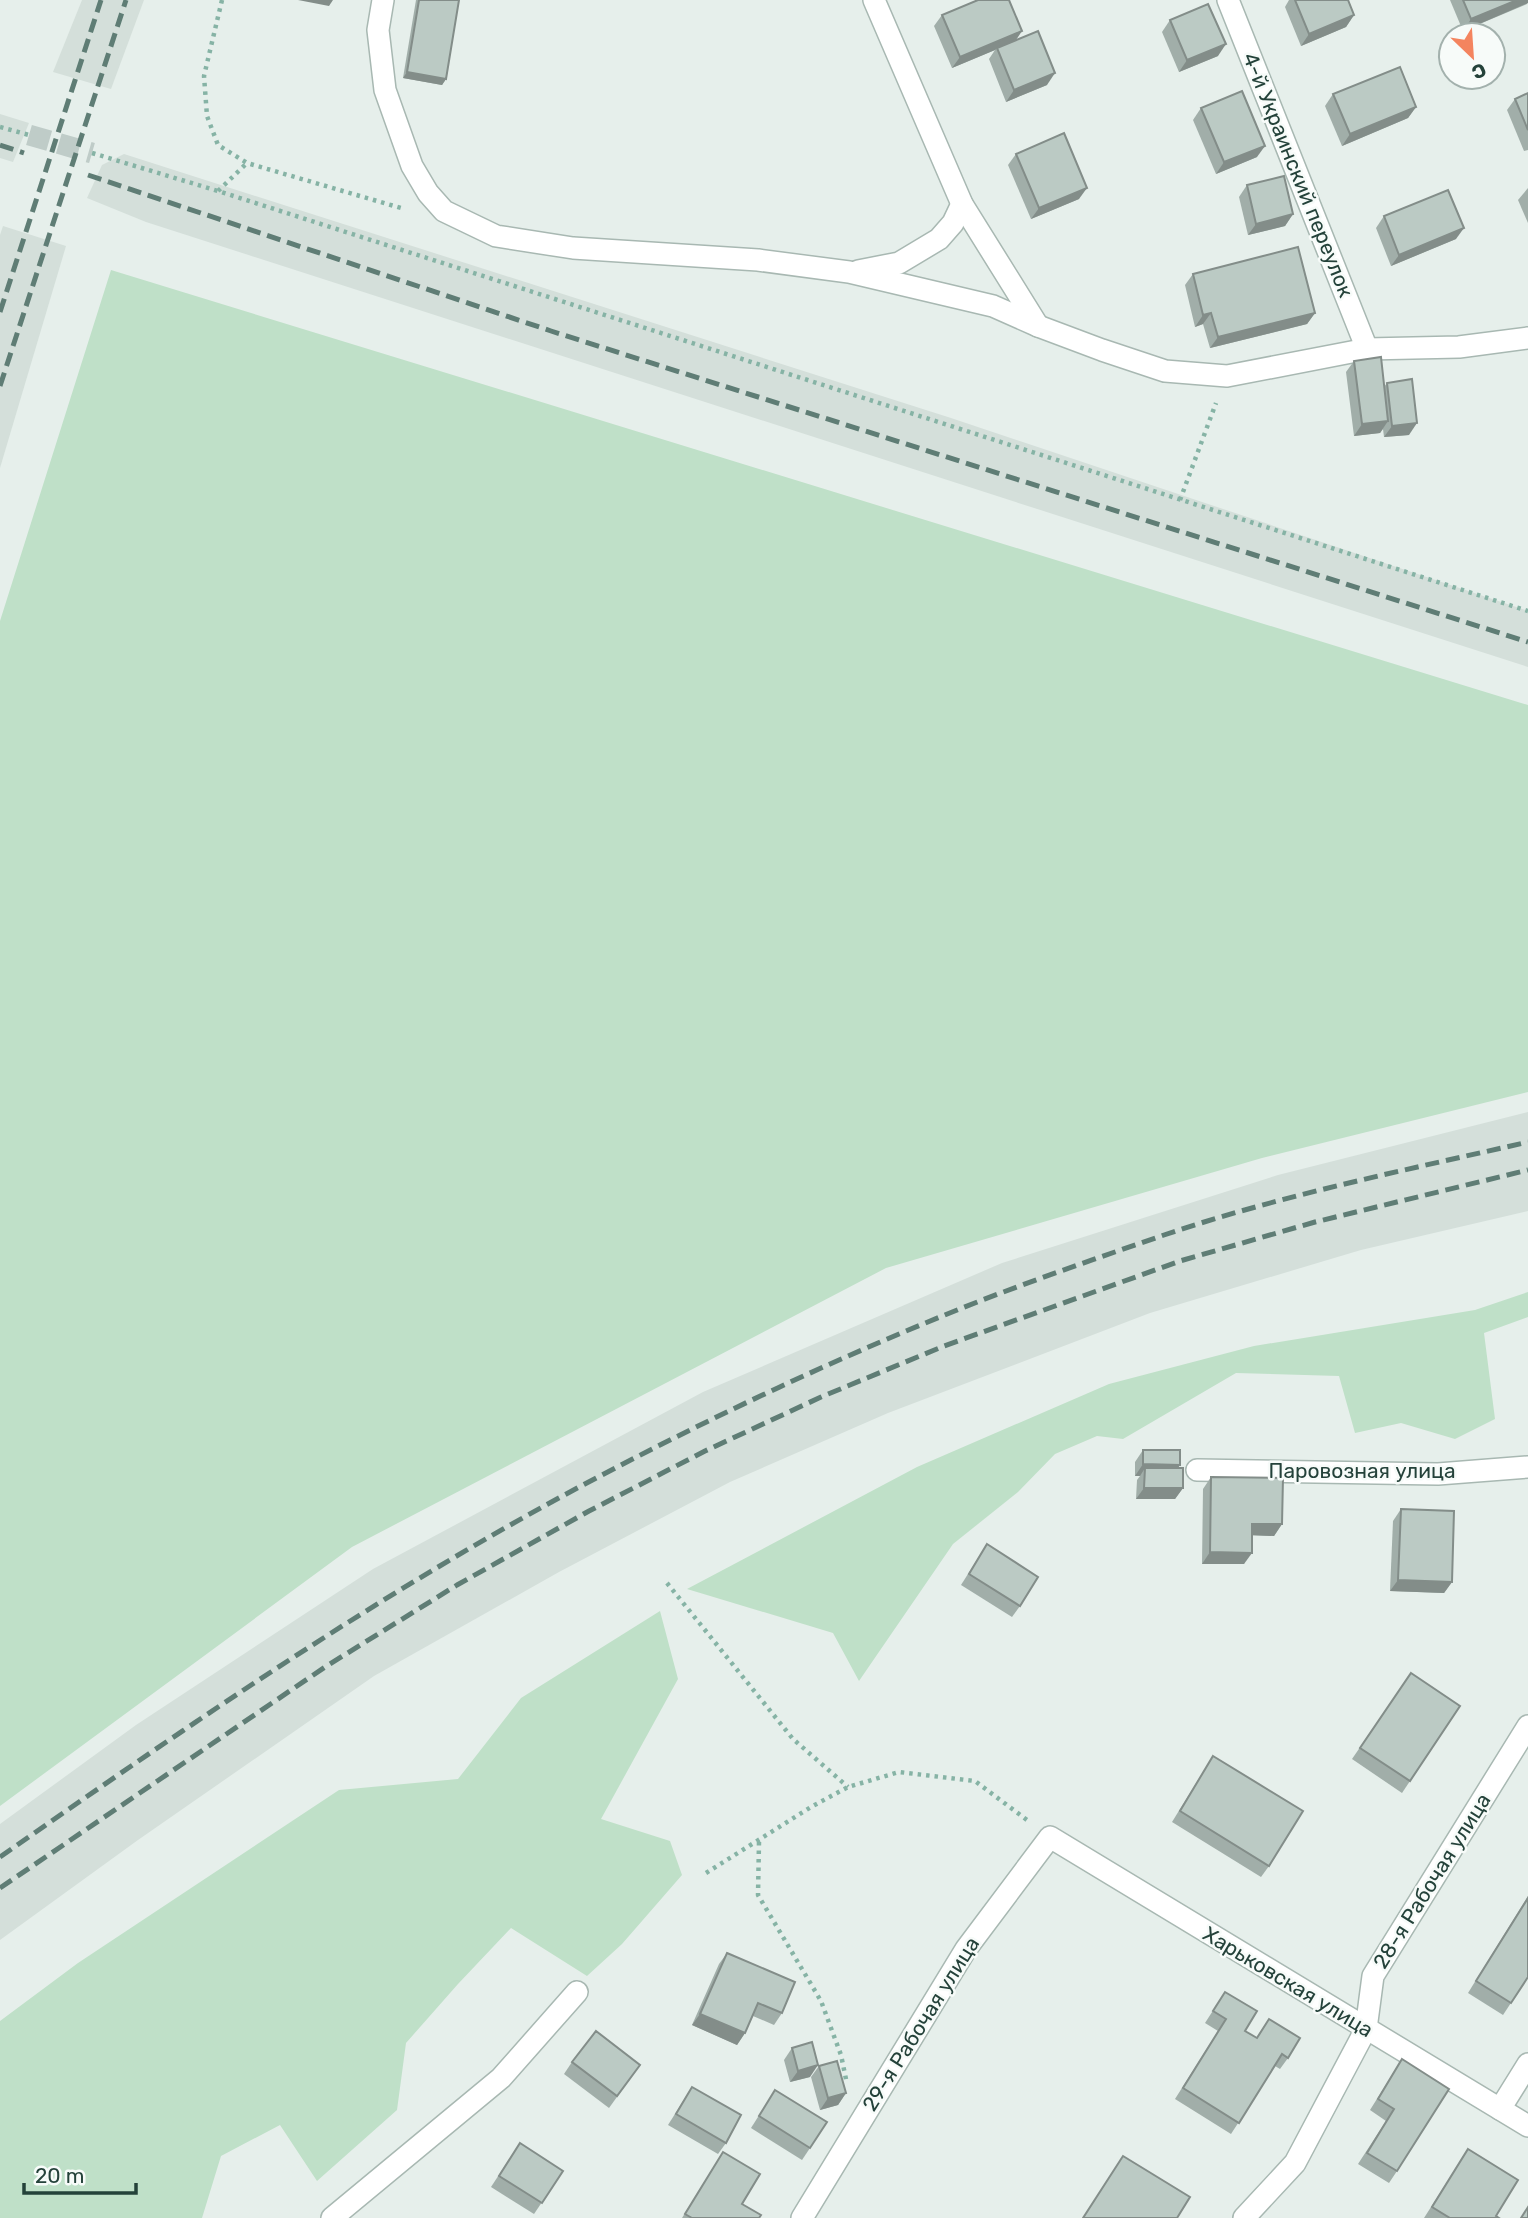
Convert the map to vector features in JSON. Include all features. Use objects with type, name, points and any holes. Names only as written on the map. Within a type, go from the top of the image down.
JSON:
[{"type":"street","points":[[383,0],[378,30],[384,90],[412,166],[428,193],[444,211],[496,236],[573,248],[758,260],[849,272],[993,306],[1038,326],[1165,371],[1227,376],[1367,349],[1459,347],[1528,338]]},
{"type":"street","points":[[874,0],[962,204],[1038,326]]},
{"type":"street","name":"4-й Украинский переулок","points":[[1228,0],[1367,349]]},
{"type":"street","points":[[849,272],[898,263],[940,239],[953,223],[962,204]]},
{"type":"street","name":"Паровозная улица","points":[[1197,1470],[1438,1475],[1528,1467]]},
{"type":"street","name":"28-я Рабочая улица","points":[[1244,2218],[1295,2163],[1366,2029],[1373,1976],[1528,1726]]},
{"type":"street","name":"Харьковская улица","points":[[1050,1837],[1528,2126]]},
{"type":"street","name":"29-я Рабочая улица","points":[[802,2218],[966,1949],[1050,1837]]},
{"type":"street","points":[[332,2218],[501,2078],[577,1993]]},
{"type":"street","points":[[1500,2109],[1528,2064]]},
{"type":"path","points":[[222,0],[204,76],[207,116],[218,145],[247,163],[404,209]]},
{"type":"path","points":[[0,127],[29,135]]},
{"type":"path","points":[[92,153],[1528,611]]},
{"type":"path","points":[[218,191],[247,163]]},
{"type":"path","points":[[1180,500],[1227,376]]},
{"type":"path","points":[[667,1583],[793,1739],[848,1787]]},
{"type":"path","points":[[706,1872],[848,1787],[899,1772],[975,1781],[1050,1837]]},
{"type":"path","points":[[759,1841],[758,1895],[821,2001],[841,2055],[857,2126]]},
{"type":"shaded area","points":[[82,0],[144,0],[111,89],[53,72]]},
{"type":"shaded area","points":[[0,114],[29,123],[13,162],[0,158]]},
{"type":"shaded area","points":[[124,154],[951,418],[1528,611],[1528,667],[146,222],[87,198],[102,165]]},
{"type":"shaded area","points":[[3,226],[66,246],[0,468],[0,235]]},
{"type":"shaded area","points":[[1528,1112],[1528,1211],[1361,1250],[1150,1313],[888,1413],[730,1482],[559,1572],[374,1676],[138,1840],[0,1940],[0,1824],[136,1725],[373,1569],[703,1392],[1002,1263],[1278,1175]]},
{"type":"green space","points":[[111,270],[1528,705],[1528,1092],[1262,1158],[886,1268],[352,1547],[0,1806],[0,621]]},
{"type":"green space","points":[[1528,1292],[1528,1317],[1484,1333],[1495,1419],[1455,1439],[1401,1423],[1355,1433],[1339,1376],[1236,1373],[1123,1439],[1097,1436],[1055,1454],[1018,1492],[953,1544],[859,1681],[833,1633],[687,1589],[917,1467],[1109,1384],[1254,1346],[1475,1310]]},
{"type":"green space","points":[[660,1611],[678,1679],[601,1819],[670,1841],[682,1875],[622,1944],[587,1976],[511,1928],[406,2043],[397,2110],[317,2181],[280,2125],[221,2156],[202,2218],[0,2218],[0,2021],[78,1963],[339,1790],[458,1779],[521,1698]]},
{"type":"building","points":[[419,0],[459,0],[446,79],[407,72]]},
{"type":"building","points":[[978,0],[1009,0],[1022,31],[960,57],[942,15]]},
{"type":"building","points":[[1295,0],[1348,0],[1354,15],[1309,34]]},
{"type":"building","points":[[1463,0],[1517,0],[1471,19]]},
{"type":"building","points":[[1208,4],[1226,44],[1187,60],[1170,20]]},
{"type":"building","points":[[1038,31],[1055,73],[1014,90],[997,48]]},
{"type":"building","points":[[1400,67],[1416,107],[1350,134],[1333,94]]},
{"type":"building","points":[[1242,91],[1265,146],[1224,162],[1201,108]]},
{"type":"building","points":[[1528,93],[1528,130],[1515,99]]},
{"type":"building","points":[[1064,133],[1087,188],[1039,208],[1016,154]]},
{"type":"building","points":[[1284,176],[1293,214],[1256,224],[1247,185]]},
{"type":"building","points":[[1448,190],[1464,228],[1399,255],[1384,216]]},
{"type":"building","points":[[1298,247],[1315,313],[1218,337],[1211,313],[1203,315],[1193,274]]},
{"type":"building","points":[[1381,357],[1388,421],[1362,424],[1354,361]]},
{"type":"building","points":[[1412,379],[1417,423],[1392,426],[1387,383]]},
{"type":"building","points":[[1143,1450],[1180,1450],[1180,1465],[1143,1464]]},
{"type":"building","points":[[1145,1468],[1183,1468],[1183,1488],[1144,1488]]},
{"type":"building","points":[[1211,1477],[1283,1478],[1282,1524],[1252,1524],[1252,1553],[1210,1552]]},
{"type":"building","points":[[1401,1509],[1454,1511],[1452,1582],[1398,1580]]},
{"type":"building","points":[[987,1544],[1038,1577],[1020,1606],[969,1574]]},
{"type":"building","points":[[1411,1673],[1460,1706],[1410,1781],[1360,1748]]},
{"type":"building","points":[[1213,1756],[1303,1811],[1269,1866],[1180,1811]]},
{"type":"building","points":[[1528,1898],[1528,1977],[1511,2003],[1476,1981]]},
{"type":"building","points":[[727,1953],[795,1982],[782,2013],[758,2003],[745,2033],[700,2014]]},
{"type":"building","points":[[1225,1992],[1257,2011],[1245,2031],[1257,2038],[1269,2019],[1300,2038],[1288,2058],[1282,2054],[1239,2123],[1183,2088],[1226,2019],[1213,2011]]},
{"type":"building","points":[[596,2031],[640,2065],[617,2096],[572,2062]]},
{"type":"building","points":[[812,2042],[818,2065],[798,2071],[792,2048]]},
{"type":"building","points":[[1402,2059],[1449,2089],[1397,2171],[1367,2153],[1394,2109],[1378,2099]]},
{"type":"building","points":[[837,2061],[846,2093],[828,2098],[819,2066]]},
{"type":"building","points":[[692,2087],[741,2115],[726,2143],[676,2114]]},
{"type":"building","points":[[775,2090],[827,2122],[810,2148],[759,2116]]},
{"type":"building","points":[[520,2143],[563,2171],[542,2203],[499,2176]]},
{"type":"building","points":[[1468,2149],[1518,2180],[1496,2216],[1499,2218],[1450,2218],[1432,2207]]},
{"type":"building","points":[[723,2152],[760,2174],[742,2204],[761,2215],[759,2218],[692,2218],[685,2214]]},
{"type":"building","points":[[1123,2156],[1190,2197],[1177,2218],[1083,2218]]},
{"type":"building","points":[[1528,2207],[1528,2218],[1521,2218]]},
{"type":"tunnel","points":[[29,135],[92,153]]},
{"type":"railway","points":[[0,312],[101,0]]},
{"type":"railway","points":[[0,386],[126,0]]},
{"type":"railway","points":[[0,145],[24,153]]},
{"type":"railway","points":[[88,175],[551,331],[1528,642]]},
{"type":"railway","points":[[0,1857],[142,1758],[359,1615],[583,1485],[751,1400],[952,1312],[1164,1235],[1299,1195],[1528,1142]]},
{"type":"railway","points":[[0,1888],[325,1667],[457,1585],[589,1511],[705,1451],[821,1397],[944,1346],[1180,1261],[1315,1222],[1528,1170]]}]
